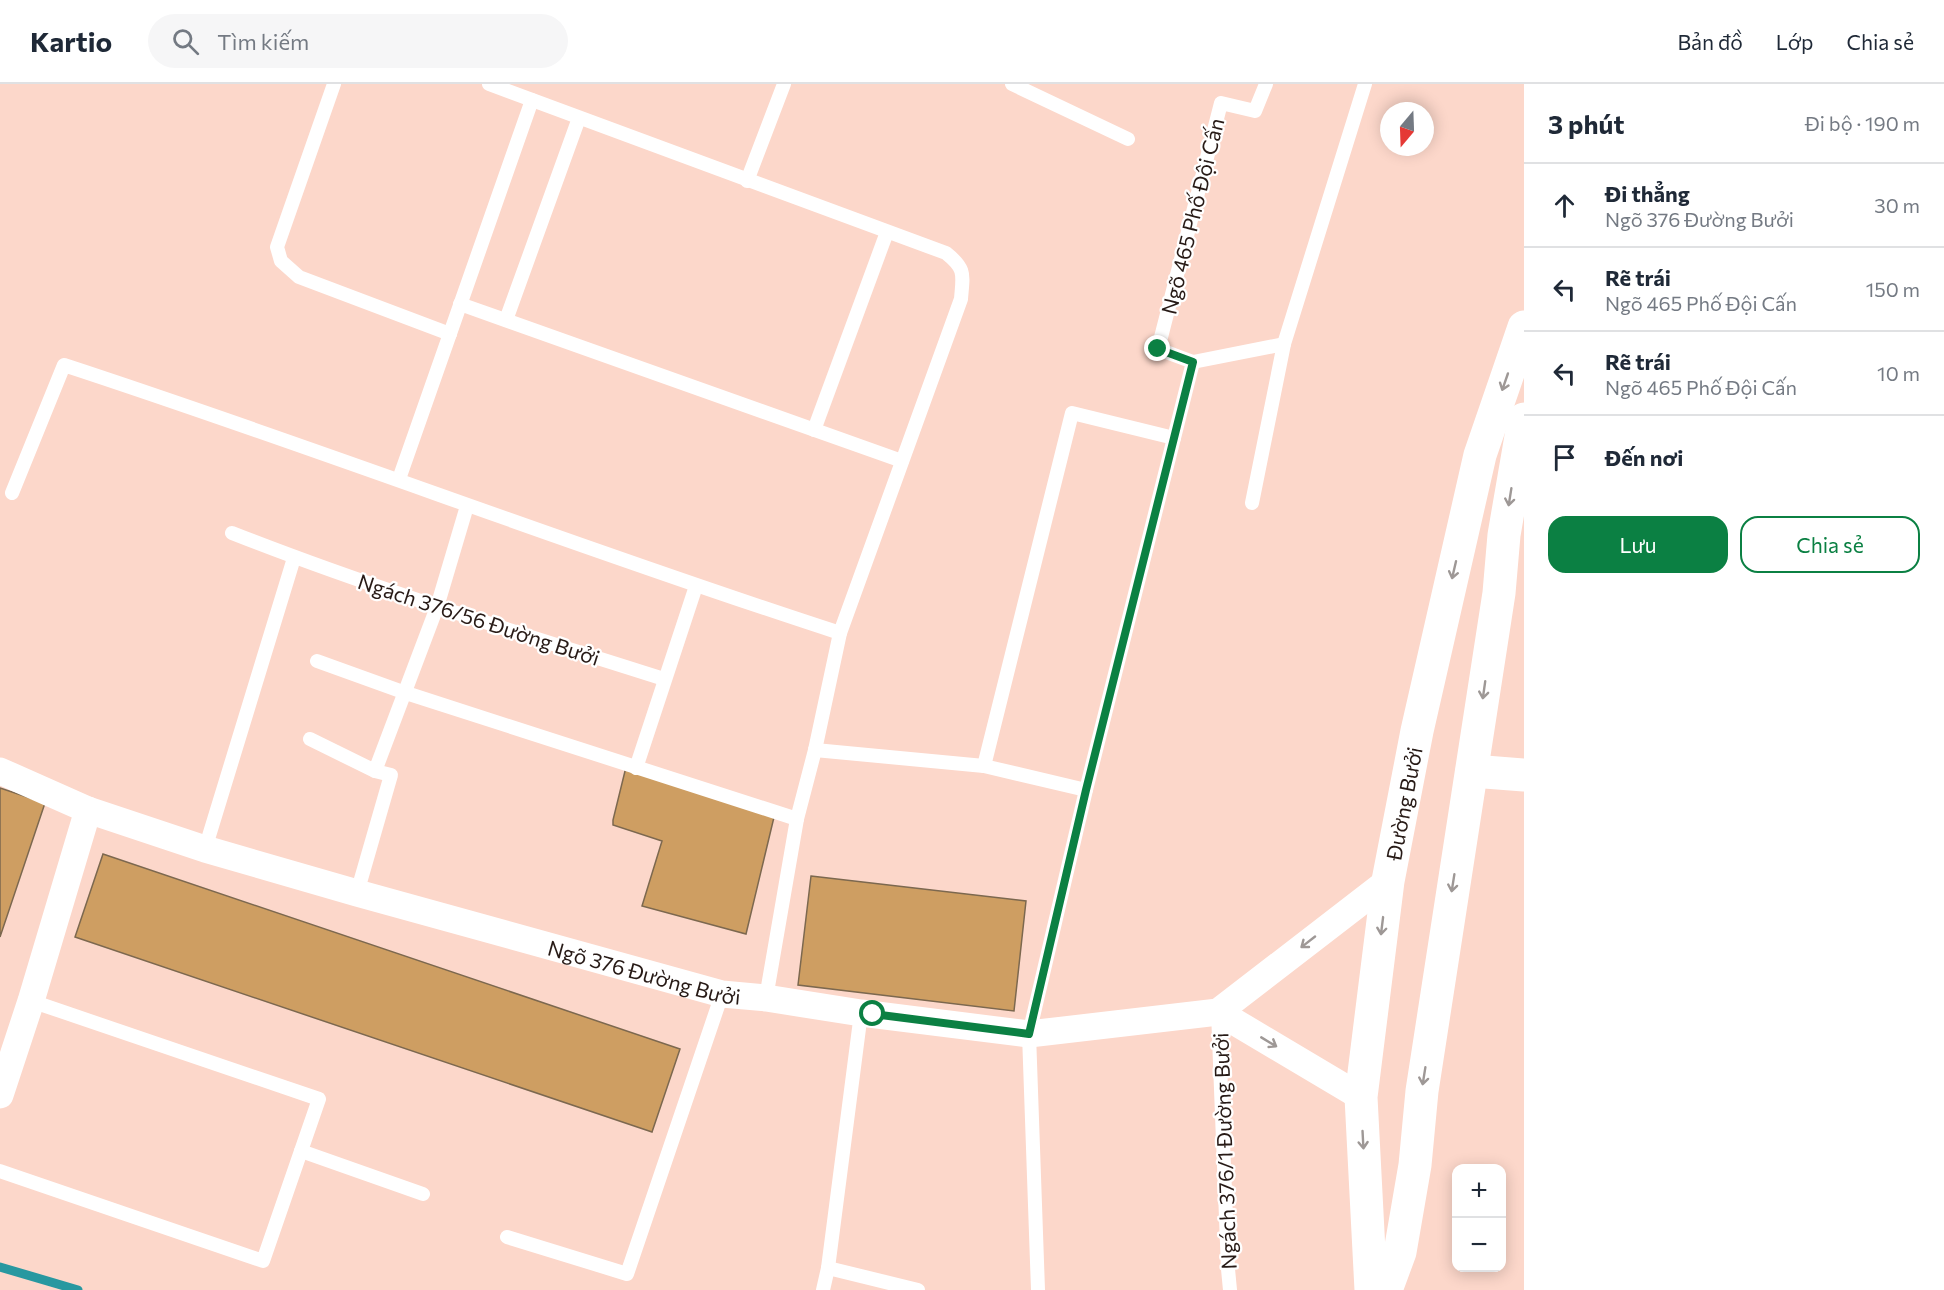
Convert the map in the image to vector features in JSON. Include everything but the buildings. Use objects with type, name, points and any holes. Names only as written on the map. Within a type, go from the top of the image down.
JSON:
[{"type":"main road","name":"Đường Bưởi","points":[[1371,1290],[1360,1096],[1388,881],[1417,731],[1480,456],[1524,327]]},
{"type":"main road","points":[[1386,1290],[1400,1252],[1413,1176],[1422,1091],[1499,593],[1504,535],[1524,419]]},
{"type":"main road","points":[[1472,771],[1524,775]]},
{"type":"street","name":"Ngõ 376 Đường Bưởi","points":[[0,771],[88,810],[205,849],[722,994],[1029,1034],[1218,1012]]},
{"type":"street","points":[[0,1095],[31,1001],[88,810]]},
{"type":"street","points":[[1360,1096],[1218,1012],[1388,881]]},
{"type":"lane","points":[[334,84],[277,247],[281,261],[299,277],[450,334]]},
{"type":"lane","points":[[489,84],[946,253],[959,264],[963,278],[961,299],[840,633],[815,750],[797,819],[766,998]]},
{"type":"lane","points":[[747,181],[784,84]]},
{"type":"lane","points":[[1012,84],[1128,139]]},
{"type":"lane","name":"Ngõ 465 Phố Đội Cấn","points":[[1193,362],[1158,349],[1221,103],[1255,111],[1266,84]]},
{"type":"lane","points":[[1252,503],[1284,344],[1365,84]]},
{"type":"lane","points":[[399,479],[532,100]]},
{"type":"lane","points":[[506,320],[579,118]]},
{"type":"lane","points":[[814,430],[887,232]]},
{"type":"lane","points":[[460,304],[902,461]]},
{"type":"lane","points":[[1038,1290],[1029,1034],[1086,790],[1193,362],[1284,344]]},
{"type":"lane","points":[[12,493],[64,365],[399,479],[467,506],[696,586],[840,633]]},
{"type":"lane","points":[[984,766],[1072,413],[1174,438]]},
{"type":"lane","points":[[375,771],[437,607],[467,506]]},
{"type":"lane","name":"Ngách 376/56 Đường Bưởi","points":[[232,533],[294,558],[437,607],[664,679]]},
{"type":"lane","points":[[205,849],[294,558]]},
{"type":"lane","points":[[636,768],[696,586]]},
{"type":"lane","points":[[317,661],[403,692],[797,819]]},
{"type":"lane","points":[[310,739],[375,771],[391,775],[357,893]]},
{"type":"lane","points":[[815,750],[984,766],[1086,790]]},
{"type":"lane","points":[[507,1237],[627,1274],[722,994]]},
{"type":"lane","points":[[0,1171],[263,1261],[319,1099],[31,1001]]},
{"type":"lane","name":"Ngách 376/1 Đường Bưởi","points":[[1218,1012],[1230,1290]]},
{"type":"lane","points":[[823,1290],[828,1268],[861,1013]]},
{"type":"lane","points":[[302,1151],[423,1194]]},
{"type":"lane","points":[[828,1268],[918,1290]]},
{"type":"waterway","points":[[0,1267],[78,1290]]},
{"type":"route","points":[[873,1014],[1029,1034],[1086,790],[1193,362],[1158,349]]}]
